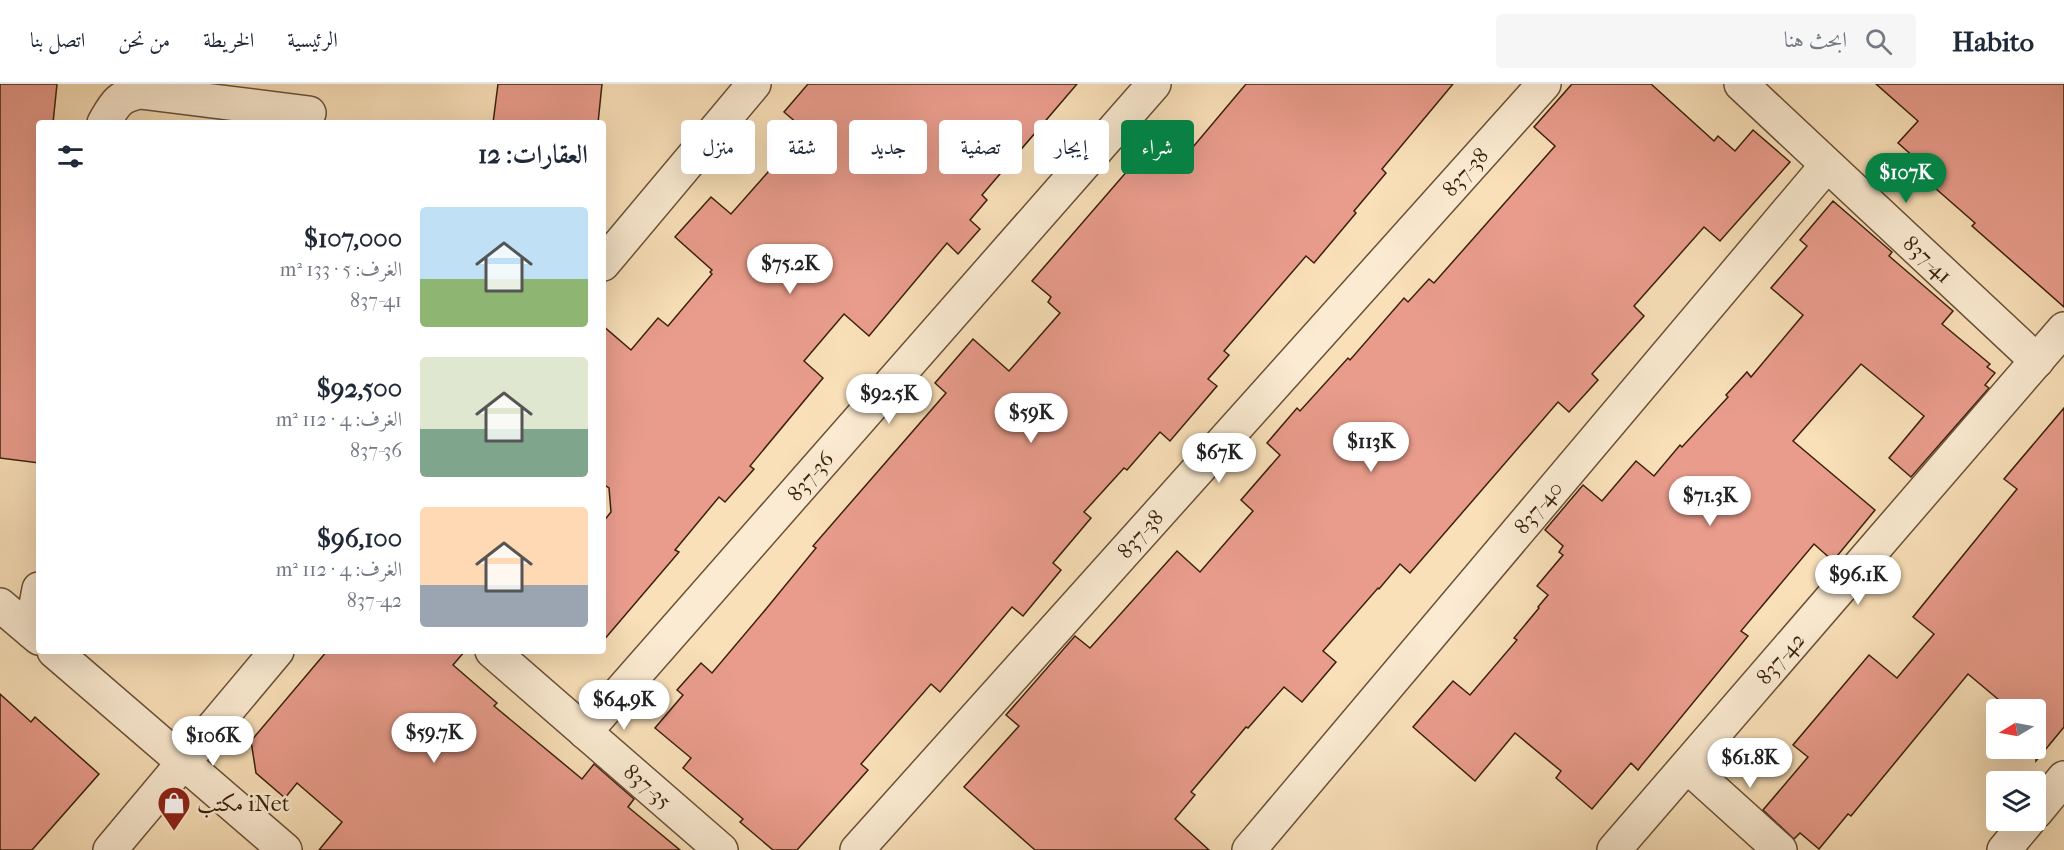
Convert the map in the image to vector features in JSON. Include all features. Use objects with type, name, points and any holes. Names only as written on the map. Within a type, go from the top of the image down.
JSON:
[{"type":"street","points":[[606,260],[754,84]]},
{"type":"street","name":"837-36","points":[[585,732],[1154,84]]},
{"type":"street","name":"837-38","points":[[856,850],[1544,84]]},
{"type":"street","name":"837-41","points":[[1741,84],[2037,361]]},
{"type":"street","points":[[106,120],[114,105],[125,95],[141,88],[309,113]]},
{"type":"street","name":"837-40","points":[[1249,850],[1827,165]]},
{"type":"street","name":"837-42","points":[[1614,850],[2064,329]]},
{"type":"street","points":[[0,604],[36,636]]},
{"type":"street","points":[[57,654],[285,850]]},
{"type":"street","points":[[110,850],[274,654]]},
{"type":"street","name":"837-35","points":[[495,654],[721,850]]},
{"type":"street","points":[[1687,766],[1780,850]]},
{"type":"street","points":[[2046,800],[2064,778]]},
{"type":"street","points":[[2004,850],[2020,831]]},
{"type":"building","points":[[0,84],[57,84],[53,120],[36,120],[36,463],[0,458]]},
{"type":"building","points":[[498,84],[602,84],[598,120],[493,120]]},
{"type":"building","points":[[808,84],[1077,84],[1046,120],[1034,120],[1034,134],[1022,148],[1022,120],[939,120],[939,174],[1000,174],[982,195],[987,200],[970,220],[980,229],[958,254],[947,243],[869,336],[844,314],[804,361],[823,378],[750,466],[754,469],[725,502],[719,497],[675,550],[679,552],[606,637],[606,518],[611,512],[609,488],[606,486],[606,329],[631,350],[658,318],[668,326],[712,274],[710,272],[712,270],[675,237],[711,197],[731,214],[767,173],[837,174],[837,120],[793,120],[784,112]]},
{"type":"building","points":[[1246,84],[1453,84],[1382,169],[1386,173],[1314,263],[1306,256],[1224,351],[1229,355],[1208,379],[1217,386],[1170,441],[1160,432],[1127,470],[1124,468],[1084,512],[1091,518],[1053,563],[1061,570],[1023,616],[1012,607],[940,692],[931,684],[861,764],[868,770],[797,850],[773,850],[740,822],[743,819],[683,768],[691,758],[655,728],[683,695],[677,690],[701,663],[712,673],[766,609],[816,548],[813,546],[946,393],[935,383],[973,339],[1009,371],[1060,313],[1048,302],[1051,297],[1032,281],[1125,174],[1194,174],[1194,146]]},
{"type":"building","points":[[1572,84],[1651,84],[1714,141],[1718,136],[1735,151],[1753,130],[1790,162],[1720,241],[1704,227],[1634,306],[1644,316],[1592,374],[1598,380],[1569,412],[1558,402],[1410,573],[1400,564],[1323,651],[1336,662],[1302,702],[1284,687],[1248,728],[1246,727],[1191,792],[1195,795],[1175,819],[1209,850],[1035,850],[964,787],[1019,726],[1006,715],[1075,636],[1090,648],[1177,551],[1200,572],[1253,511],[1241,500],[1280,455],[1267,443],[1297,408],[1300,411],[1348,358],[1350,360],[1404,298],[1408,302],[1429,279],[1434,283],[1555,146],[1534,127]]},
{"type":"building","points":[[1876,84],[2064,84],[2064,307],[1972,226],[1975,223],[1935,188],[1941,181],[1898,143],[1918,121]]},
{"type":"building","points":[[1833,201],[1892,252],[1889,256],[1953,311],[1942,324],[1990,364],[1987,367],[1995,373],[1985,385],[1989,388],[1911,477],[1889,458],[1924,416],[1861,364],[1793,441],[1875,510],[1833,561],[1814,544],[1741,631],[1748,636],[1638,770],[1631,763],[1592,809],[1556,778],[1561,771],[1515,733],[1475,781],[1413,727],[1453,681],[1470,695],[1517,640],[1514,638],[1548,595],[1537,586],[1563,555],[1559,552],[1563,546],[1545,530],[1583,485],[1602,501],[1636,461],[1654,476],[1680,445],[1682,447],[1728,397],[1726,395],[1747,372],[1751,377],[1803,315],[1771,288],[1807,246],[1800,240]]},
{"type":"building","points":[[2064,408],[2064,727],[2046,749],[2046,699],[1998,699],[1968,674],[1851,816],[1848,814],[1819,849],[1800,833],[1794,839],[1763,810],[1808,757],[1793,745],[1869,655],[1897,678],[1934,634],[1913,617],[2017,489],[2004,479]]},
{"type":"building","points":[[324,654],[462,654],[453,665],[497,703],[494,706],[582,779],[594,764],[634,799],[628,807],[680,850],[319,850],[342,822],[297,783],[285,798],[256,773],[251,741]]},
{"type":"building","points":[[0,694],[31,722],[35,717],[99,774],[32,850],[0,850]]},
{"type":"place","name":"مكتب iNet","points":[[174,832]]}]
